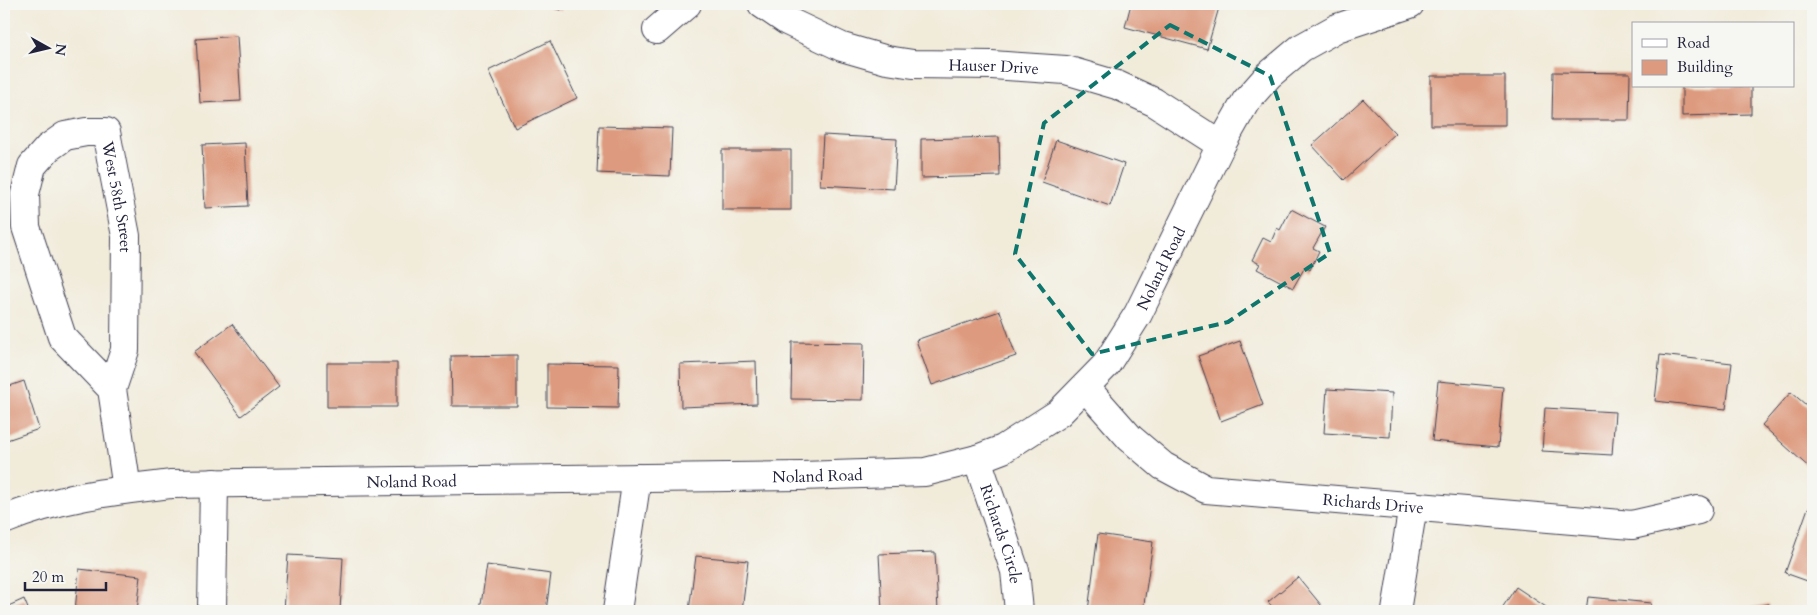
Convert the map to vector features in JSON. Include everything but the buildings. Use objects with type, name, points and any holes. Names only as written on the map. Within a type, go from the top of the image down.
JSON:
[{"type":"street","points":[[657,30],[687,4]]},
{"type":"street","name":"Hauser Drive","points":[[762,4],[787,21],[842,47],[887,60],[913,64],[992,65],[1066,70],[1117,85],[1154,102],[1220,144]]},
{"type":"street","name":"Noland Road","points":[[4,520],[31,509],[68,498],[171,484],[925,472],[977,459],[1003,449],[1059,414],[1106,365],[1138,314],[1220,144],[1246,101],[1269,74],[1301,48],[1337,28],[1410,4]]},
{"type":"street","name":"West 58th Street","points":[[112,389],[62,337],[26,227],[25,194],[32,166],[48,148],[65,136],[86,132],[106,132],[126,236],[126,350],[112,389],[127,489]]},
{"type":"street","name":"Richards Drive","points":[[1085,387],[1130,438],[1163,466],[1206,489],[1632,525],[1698,510]]},
{"type":"street","name":"Richards Circle","points":[[977,459],[1015,571],[1019,611]]},
{"type":"street","points":[[617,611],[637,478]]},
{"type":"street","points":[[212,611],[214,483]]},
{"type":"street","points":[[1396,611],[1413,506]]},
{"type":"highlighted area","points":[[1170,25],[1270,76],[1330,253],[1228,322],[1092,354],[1015,254],[1044,123]]}]
